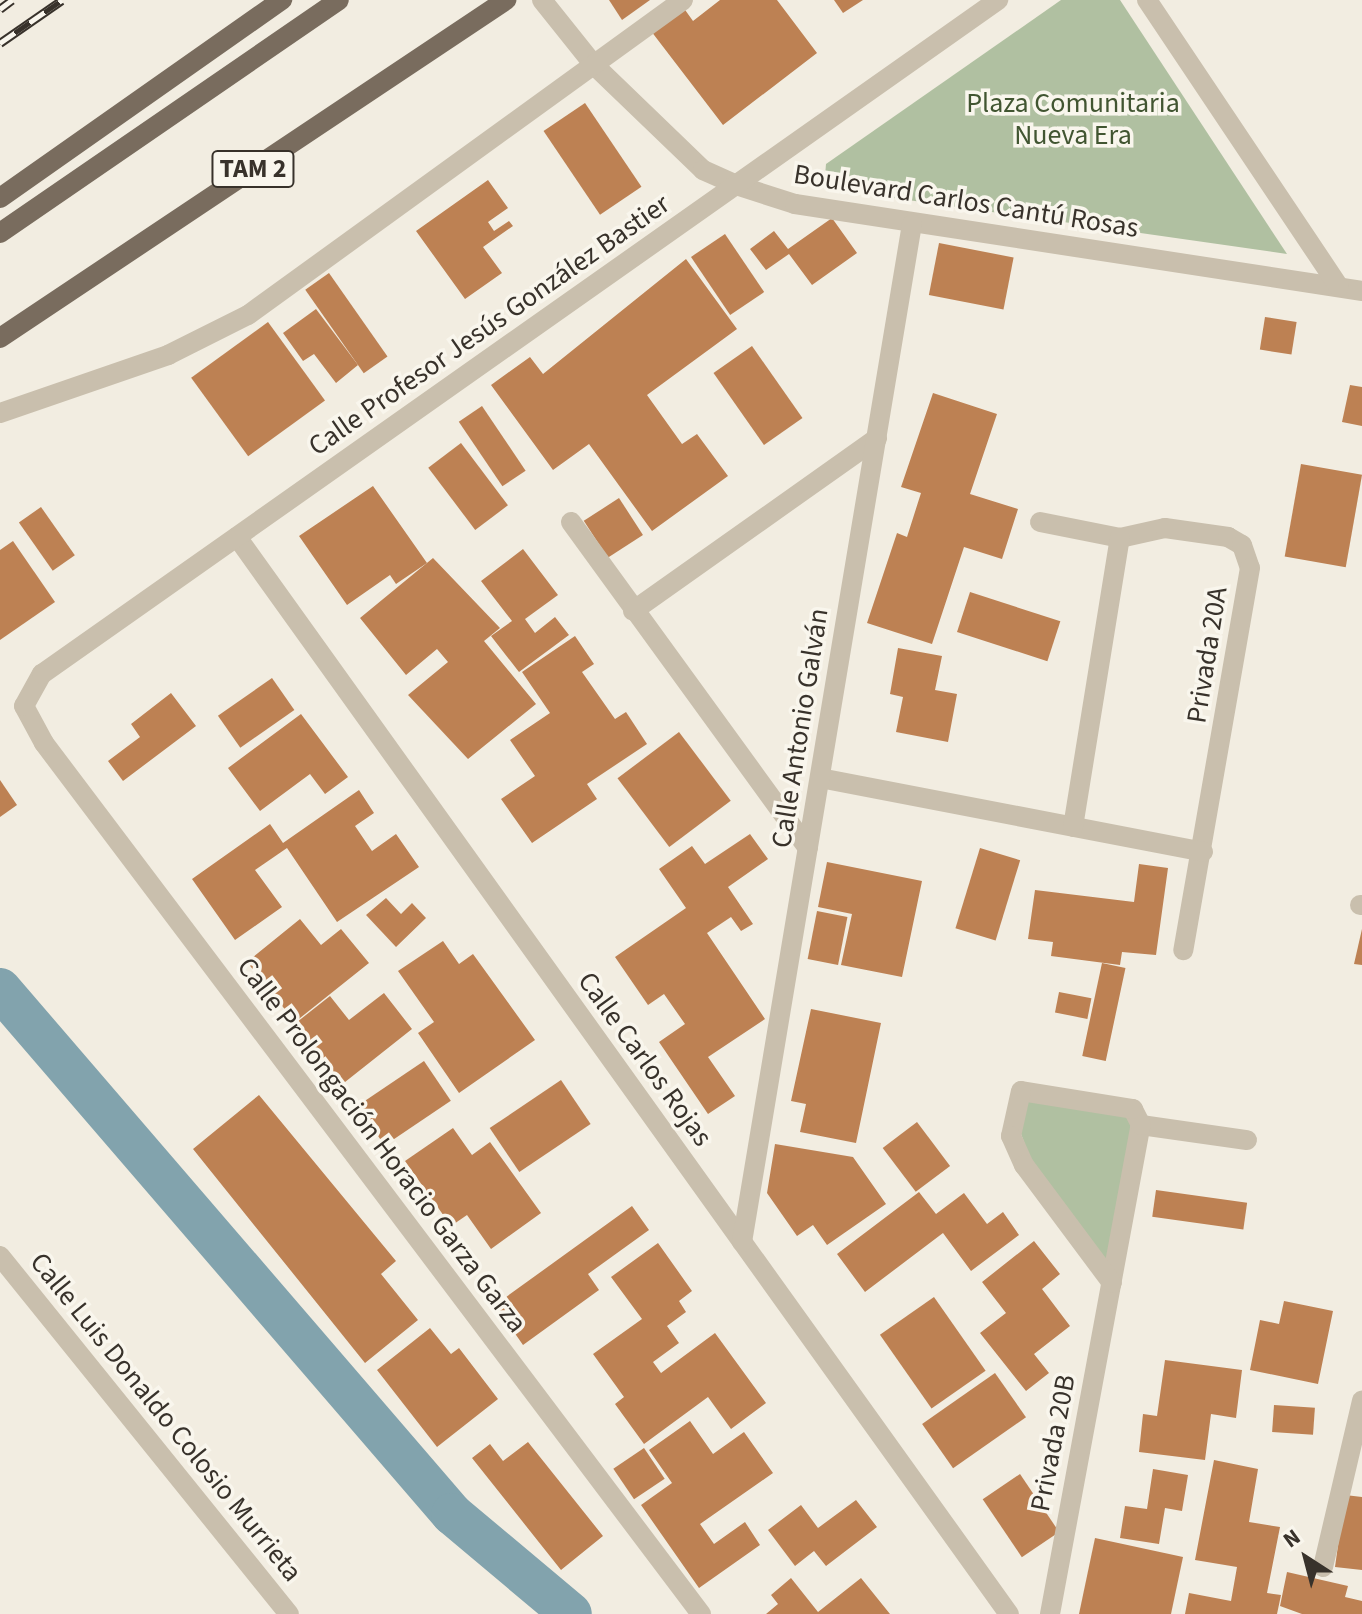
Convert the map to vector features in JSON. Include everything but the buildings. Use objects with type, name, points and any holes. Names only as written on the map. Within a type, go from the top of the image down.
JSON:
[{"type":"main road","points":[[0,198],[282,0]]},
{"type":"main road","points":[[0,233],[339,0]]},
{"type":"main road","name":"TAM 2","points":[[0,338],[506,0]]},
{"type":"street","name":"Boulevard Carlos Cantú Rosas","points":[[542,0],[593,64],[703,170],[736,185],[795,204],[912,224],[1362,291]]},
{"type":"street","points":[[0,413],[168,355],[248,315],[683,0]]},
{"type":"street","name":"Calle Profesor Jesús González Bastier","points":[[24,706],[42,674],[998,0]]},
{"type":"street","points":[[1147,0],[1339,287]]},
{"type":"street","name":"Calle Antonio Galván","points":[[742,1242],[912,224]]},
{"type":"street","points":[[633,611],[877,438]]},
{"type":"street","points":[[571,522],[808,848]]},
{"type":"street","name":"Privada 20A","points":[[1040,522],[1120,538],[1165,528],[1228,537],[1242,545],[1250,568],[1203,852],[1183,950]]},
{"type":"street","name":"Calle Carlos Rojas","points":[[237,537],[1009,1614]]},
{"type":"street","points":[[1073,827],[1120,538]]},
{"type":"street","name":"Calle Prolongación Horacio Garza Garza","points":[[24,706],[44,743],[701,1614]]},
{"type":"street","points":[[820,778],[1203,852]]},
{"type":"street","points":[[1112,1283],[1024,1165],[1011,1136],[1012,1110],[1021,1091],[1133,1109],[1141,1125],[1247,1140]]},
{"type":"street","name":"Privada 20B","points":[[1050,1614],[1141,1125]]},
{"type":"street","name":"Calle Luis Donaldo Colosio Murrieta","points":[[0,1256],[289,1614]]},
{"type":"street","points":[[1323,1567],[1355,1472],[1362,1401]]},
{"type":"green space","name":"Plaza Comunitaria Nueva Era","points":[[1061,0],[1120,0],[1287,254],[824,188],[826,164]]},
{"type":"green space","points":[[1021,1091],[1133,1109],[1112,1283],[1044,1195],[1012,1110]]},
{"type":"waterway","points":[[0,989],[452,1514],[571,1614]]},
{"type":"railway","points":[[0,9],[12,0]]},
{"type":"railway","points":[[0,43],[62,0]]}]
